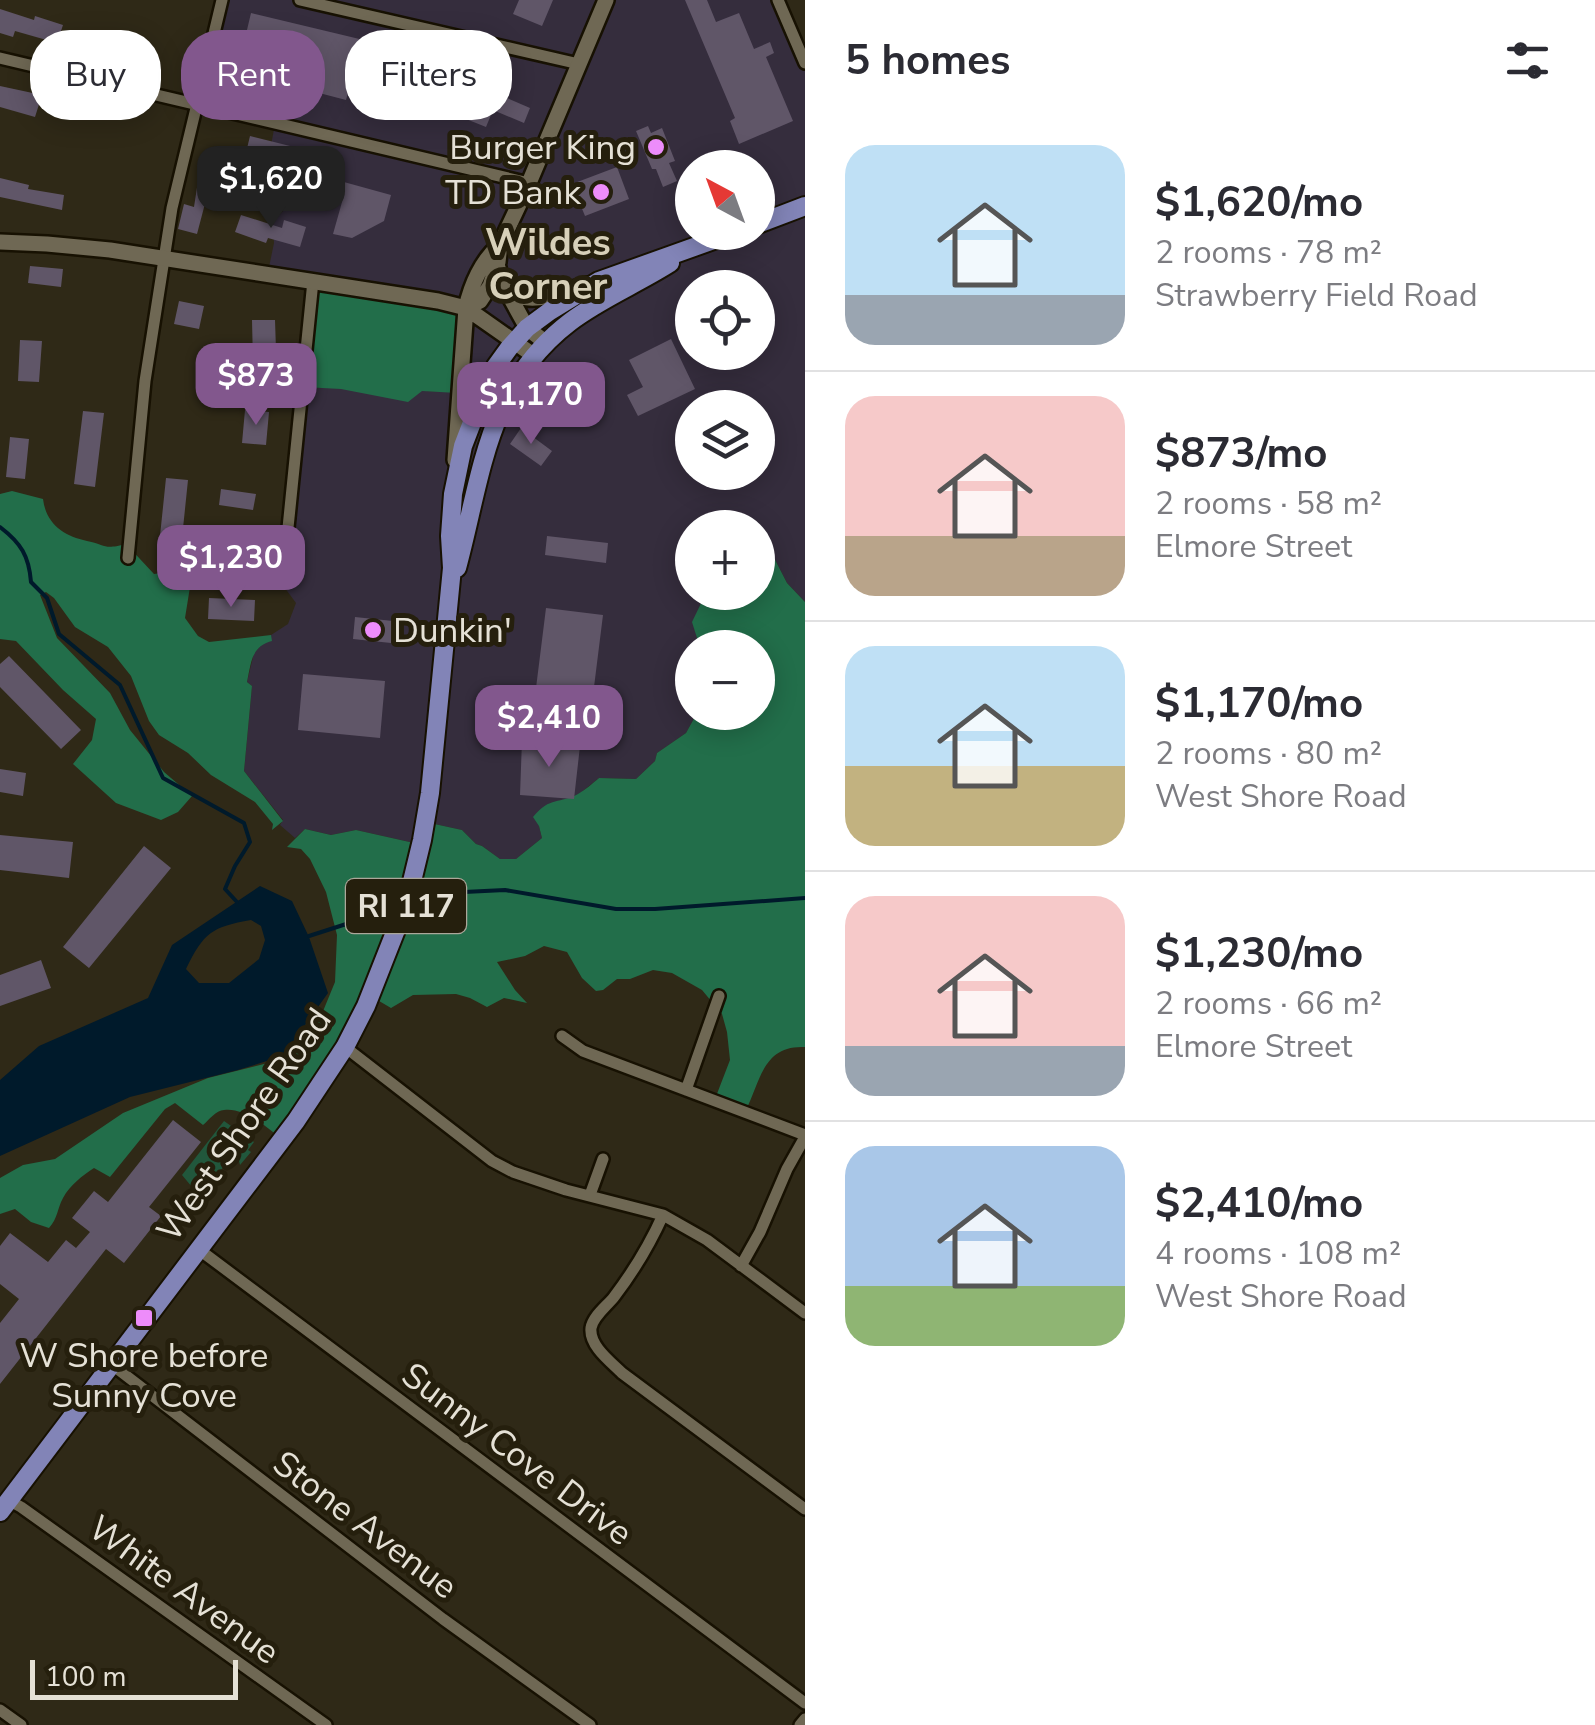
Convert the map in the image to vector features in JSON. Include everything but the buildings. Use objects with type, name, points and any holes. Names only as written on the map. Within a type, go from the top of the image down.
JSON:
[{"type":"main road","points":[[521,334],[499,277],[499,253],[606,0]]},
{"type":"main road","points":[[775,217],[805,206]]},
{"type":"main road","points":[[0,242],[166,258],[419,297],[466,308],[521,334],[539,349]]},
{"type":"main road","name":"West Shore Road","points":[[3,1504],[296,1121],[345,1047],[366,1006],[407,902],[418,862],[430,793],[452,568],[454,482],[462,446],[496,366],[521,334],[599,281],[689,250]]},
{"type":"main road","name":"West Shore Road","points":[[448,608],[495,420],[508,394],[539,349],[587,310],[692,250]]},
{"type":"main road","points":[[454,482],[466,308],[484,262],[489,254],[499,253]]},
{"type":"main road","points":[[507,292],[519,298],[539,299],[599,281]]},
{"type":"street","points":[[214,30],[222,0]]},
{"type":"street","points":[[300,0],[579,64]]},
{"type":"street","points":[[778,0],[805,63]]},
{"type":"street","points":[[0,58],[181,103]]},
{"type":"street","points":[[128,558],[146,381],[172,208],[192,120]]},
{"type":"street","points":[[256,120],[529,183]]},
{"type":"street","points":[[282,577],[312,281]]},
{"type":"street","points":[[686,1090],[718,996]]},
{"type":"street","points":[[562,1036],[583,1051],[805,1136],[742,1266]]},
{"type":"street","points":[[345,1047],[492,1161],[513,1172],[663,1215],[707,1240],[805,1314]]},
{"type":"street","points":[[590,1195],[603,1159]]},
{"type":"street","points":[[663,1215],[615,1296],[596,1317],[591,1329],[594,1341],[622,1373],[805,1510]]},
{"type":"street","name":"Sunny Cove Drive","points":[[197,1248],[805,1703]]},
{"type":"street","name":"Stone Avenue","points":[[111,1364],[444,1619],[590,1725]]},
{"type":"street","name":"White Avenue","points":[[3,1504],[21,1507],[326,1725]]},
{"type":"street","points":[[0,1710],[20,1725]]},
{"type":"street","points":[[800,1725],[805,1718]]},
{"type":"shaded area","points":[[221,0],[779,0],[801,48],[805,47],[805,602],[787,583],[775,560],[775,510],[675,510],[675,610],[698,610],[693,622],[695,630],[675,630],[675,730],[688,730],[657,753],[655,761],[636,779],[599,778],[539,826],[542,838],[516,859],[500,859],[462,830],[430,823],[423,845],[356,830],[331,835],[305,829],[295,838],[280,825],[283,820],[244,771],[252,686],[247,682],[254,653],[288,624],[296,603],[282,584],[303,387],[457,392],[474,310],[268,272],[274,243],[273,221],[284,210],[291,209],[282,196],[272,191],[245,193],[255,170],[269,156],[275,124],[259,120],[325,120],[325,30],[214,30]]},
{"type":"green space","points":[[312,283],[471,307],[457,393],[422,391],[408,402],[341,389],[303,387]]},
{"type":"green space","points":[[12,491],[43,499],[52,522],[71,536],[105,546],[126,544],[154,574],[190,569],[204,555],[207,527],[233,536],[284,543],[280,563],[244,574],[208,574],[190,587],[185,618],[198,636],[209,642],[271,635],[272,641],[260,647],[253,657],[247,682],[252,686],[244,771],[283,821],[272,830],[273,824],[255,802],[211,775],[188,753],[159,735],[149,721],[131,676],[108,647],[75,627],[46,592],[40,595],[57,638],[110,693],[130,730],[164,772],[192,796],[178,812],[161,820],[116,803],[73,764],[92,740],[96,719],[16,641],[0,639],[0,494]]},
{"type":"green space","points":[[775,560],[787,583],[805,602],[805,1047],[791,1048],[772,1058],[746,1110],[715,1099],[730,1060],[727,1032],[722,1014],[702,990],[672,973],[653,970],[630,979],[617,979],[596,991],[582,978],[567,952],[544,946],[525,956],[497,962],[527,1003],[504,998],[487,1007],[456,994],[413,995],[391,1008],[374,998],[283,1140],[239,1112],[221,1110],[203,1125],[175,1103],[165,1109],[110,1177],[94,1168],[73,1185],[49,1228],[31,1222],[15,1209],[0,1214],[0,1178],[23,1165],[55,1159],[123,1113],[208,1078],[280,1060],[304,1040],[319,1021],[335,982],[337,935],[326,892],[310,859],[301,849],[287,847],[305,829],[331,835],[356,830],[423,845],[430,823],[462,830],[500,859],[516,859],[542,838],[533,817],[539,810],[578,794],[599,778],[636,779],[655,761],[657,753],[688,730],[775,730],[775,630],[694,630],[692,622],[698,610],[775,610]]},
{"type":"green space","points":[[224,1121],[254,1142],[248,1150],[251,1152],[240,1165],[238,1157],[226,1164],[203,1191],[196,1185],[192,1187],[182,1175]]},
{"type":"water","points":[[260,886],[292,901],[328,993],[283,1056],[130,1097],[0,1156],[0,1080],[39,1046],[148,998],[172,945]],"holes":[[[251,920],[261,926],[265,940],[259,959],[229,983],[199,983],[186,969],[211,933]]]},
{"type":"waterway","points":[[0,527],[23,551],[31,582],[47,598],[59,634],[120,685],[163,778],[244,823],[250,842],[225,889],[237,902]]},
{"type":"waterway","points":[[413,903],[464,892],[505,890],[616,909],[805,898]]},
{"type":"waterway","points":[[309,936],[399,907]]},
{"type":"place","name":"Burger King","points":[[656,147]]},
{"type":"place","name":"TD Bank","points":[[601,192]]},
{"type":"place","name":"Dunkin'","points":[[373,630]]},
{"type":"place","name":"W Shore before Sunny Cove","points":[[144,1318]]},
{"type":"district","name":"Wildes Corner","points":[[548,264]]}]
